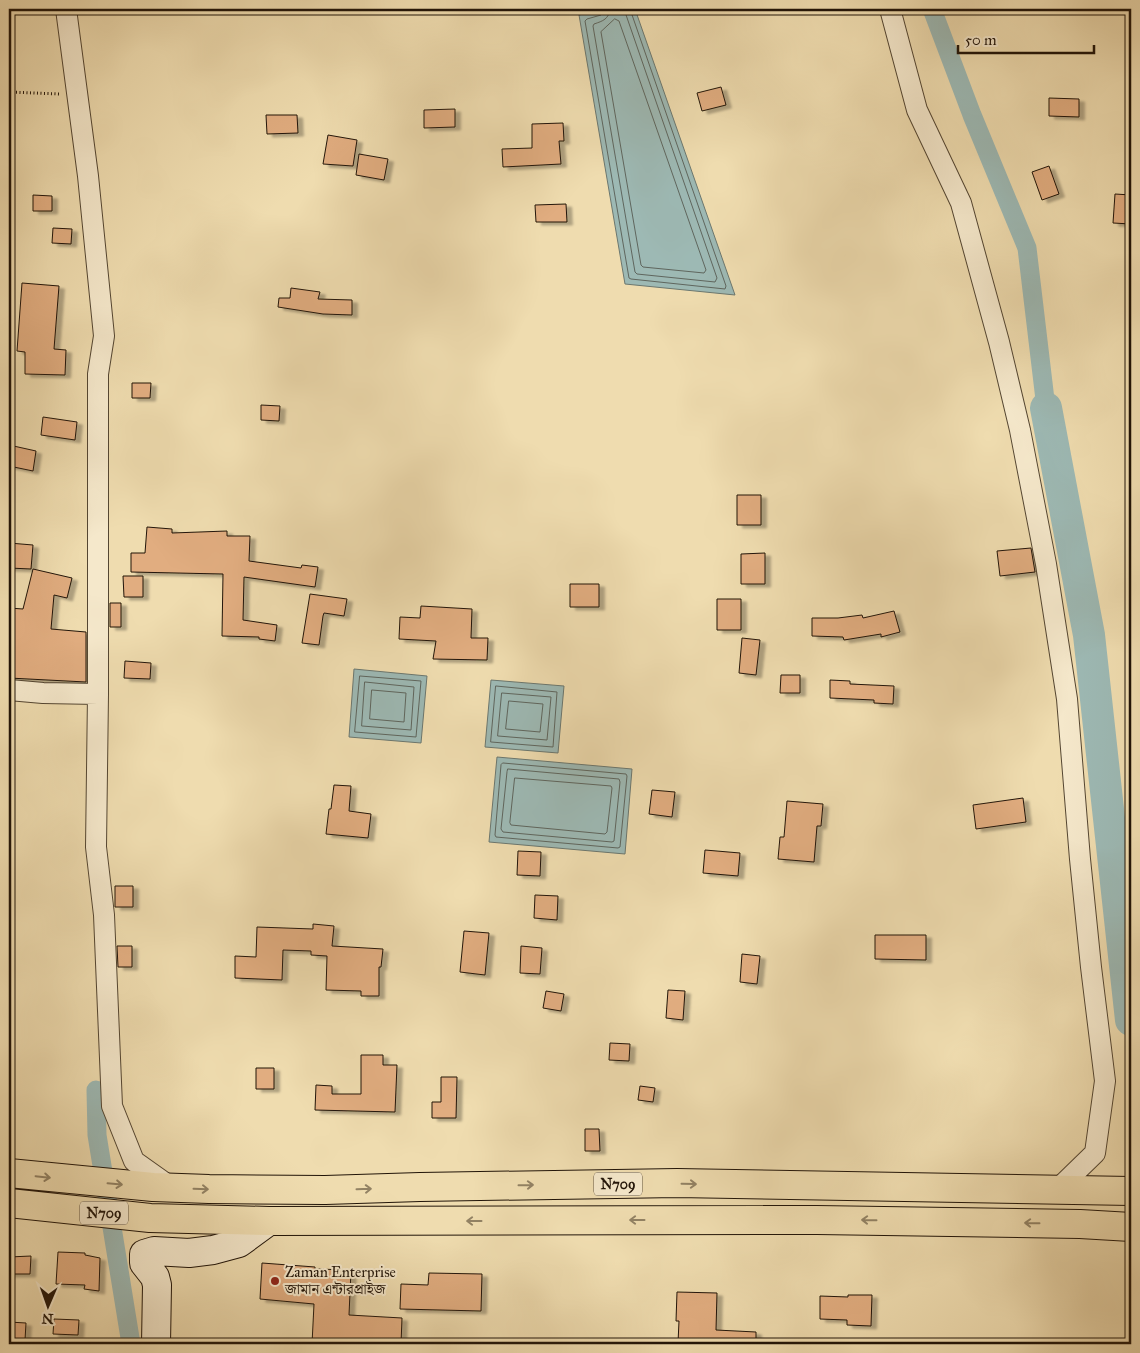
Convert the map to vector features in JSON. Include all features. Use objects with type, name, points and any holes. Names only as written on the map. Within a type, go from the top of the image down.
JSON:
[{"type":"highway","name":"N709","points":[[9,1173],[76,1181],[162,1187],[325,1190],[677,1184],[1131,1191]]},
{"type":"highway","name":"N709","points":[[9,1203],[150,1218],[269,1221],[817,1220],[1080,1224],[1131,1227]]},
{"type":"street","points":[[66,9],[88,176],[104,336],[98,374],[96,847],[104,915],[112,1106],[134,1161],[162,1187]]},
{"type":"street","points":[[890,9],[917,110],[961,203],[998,342],[1020,430],[1041,536],[1067,699],[1088,938],[1105,1082],[1095,1153],[1070,1190]]},
{"type":"street","points":[[9,690],[98,694]]},
{"type":"street","points":[[156,1344],[157,1285],[155,1277],[144,1263],[144,1254],[154,1251],[189,1253],[213,1250],[239,1243],[269,1221]]},
{"type":"path","points":[[9,92],[77,95]]},
{"type":"water","points":[[608,9],[635,9],[735,295],[625,284],[579,15]]},
{"type":"water","points":[[354,669],[427,676],[421,743],[349,737]]},
{"type":"water","points":[[491,680],[564,686],[558,753],[485,747]]},
{"type":"water","points":[[497,757],[632,769],[625,854],[489,842]]},
{"type":"building","points":[[721,87],[726,105],[702,111],[697,93]]},
{"type":"building","points":[[1049,98],[1079,99],[1079,117],[1049,116]]},
{"type":"building","points":[[455,109],[455,127],[424,128],[424,110]]},
{"type":"building","points":[[266,115],[297,115],[298,133],[267,134]]},
{"type":"building","points":[[563,123],[564,141],[559,141],[561,164],[503,167],[502,149],[532,148],[532,124]]},
{"type":"building","points":[[328,135],[357,140],[353,166],[323,164]]},
{"type":"building","points":[[359,154],[388,159],[384,180],[356,175]]},
{"type":"building","points":[[1049,166],[1059,194],[1042,200],[1032,172]]},
{"type":"building","points":[[1115,194],[1131,195],[1131,224],[1113,223]]},
{"type":"building","points":[[33,195],[52,196],[52,211],[33,211]]},
{"type":"building","points":[[566,204],[567,222],[536,222],[535,205]]},
{"type":"building","points":[[53,228],[72,229],[71,244],[52,243]]},
{"type":"building","points":[[22,283],[59,286],[54,349],[66,350],[65,375],[25,374],[25,352],[17,351]]},
{"type":"building","points":[[291,288],[320,292],[318,299],[352,300],[352,315],[323,314],[278,307],[279,298],[290,298]]},
{"type":"building","points":[[132,383],[151,383],[150,398],[132,398]]},
{"type":"building","points":[[261,405],[280,406],[279,421],[261,420]]},
{"type":"building","points":[[43,417],[77,422],[75,440],[41,435]]},
{"type":"building","points":[[9,445],[36,451],[33,471],[9,466]]},
{"type":"building","points":[[737,495],[761,495],[761,525],[737,525]]},
{"type":"building","points":[[147,527],[172,529],[172,533],[227,531],[227,536],[250,536],[249,561],[301,568],[302,565],[318,567],[315,587],[244,577],[243,620],[277,625],[275,641],[259,639],[259,637],[222,636],[223,574],[131,572],[131,553],[145,553]]},
{"type":"building","points":[[9,543],[33,545],[31,569],[9,568]]},
{"type":"building","points":[[1031,548],[1035,572],[1000,576],[997,551]]},
{"type":"building","points":[[765,553],[765,584],[741,584],[741,554]]},
{"type":"building","points":[[33,569],[72,578],[67,598],[54,595],[51,629],[86,632],[86,682],[9,678],[9,608],[23,609]]},
{"type":"building","points":[[123,576],[143,576],[143,597],[124,597]]},
{"type":"building","points":[[570,584],[599,584],[599,607],[570,607]]},
{"type":"building","points":[[310,594],[347,599],[344,616],[324,613],[319,645],[302,643]]},
{"type":"building","points":[[717,599],[741,599],[741,630],[717,630]]},
{"type":"building","points":[[110,603],[121,603],[121,627],[110,627]]},
{"type":"building","points":[[421,606],[472,609],[471,638],[488,638],[487,660],[433,659],[436,641],[399,639],[400,617],[420,618]]},
{"type":"building","points":[[894,611],[900,632],[881,637],[881,634],[844,640],[843,637],[812,636],[812,618],[838,618],[862,615],[863,618]]},
{"type":"building","points":[[742,638],[760,640],[756,675],[739,673]]},
{"type":"building","points":[[125,661],[151,663],[150,679],[124,678]]},
{"type":"building","points":[[781,675],[800,675],[800,693],[780,693]]},
{"type":"building","points":[[830,680],[850,681],[850,684],[894,686],[893,704],[874,703],[874,700],[830,698]]},
{"type":"building","points":[[334,785],[351,786],[349,811],[371,814],[368,838],[326,834]]},
{"type":"building","points":[[652,790],[675,792],[672,817],[649,814]]},
{"type":"building","points":[[1023,798],[1026,822],[976,829],[973,805]]},
{"type":"building","points":[[787,801],[823,804],[821,826],[817,826],[814,862],[778,859],[780,837],[784,837]]},
{"type":"building","points":[[705,850],[740,853],[738,876],[703,873]]},
{"type":"building","points":[[518,851],[541,852],[540,876],[517,875]]},
{"type":"building","points":[[115,886],[133,886],[133,907],[115,907]]},
{"type":"building","points":[[535,895],[558,896],[557,920],[534,918]]},
{"type":"building","points":[[313,924],[334,926],[332,946],[383,949],[381,967],[379,967],[379,996],[361,996],[361,991],[326,990],[327,956],[311,955],[311,951],[283,950],[282,980],[235,978],[235,956],[256,957],[257,927],[313,929]]},
{"type":"building","points":[[464,931],[489,933],[485,975],[460,972]]},
{"type":"building","points":[[875,935],[926,935],[926,960],[875,959]]},
{"type":"building","points":[[117,946],[132,946],[132,967],[118,967]]},
{"type":"building","points":[[521,946],[542,948],[540,974],[520,973]]},
{"type":"building","points":[[742,954],[760,956],[757,984],[740,982]]},
{"type":"building","points":[[668,990],[685,991],[683,1020],[666,1018]]},
{"type":"building","points":[[546,991],[564,994],[561,1011],[543,1008]]},
{"type":"building","points":[[610,1043],[630,1044],[629,1061],[609,1060]]},
{"type":"building","points":[[361,1055],[383,1055],[383,1065],[397,1065],[395,1112],[315,1110],[316,1085],[332,1086],[332,1094],[361,1094]]},
{"type":"building","points":[[256,1068],[274,1068],[274,1089],[256,1089]]},
{"type":"building","points":[[441,1077],[457,1077],[456,1118],[432,1118],[432,1102],[441,1102]]},
{"type":"building","points":[[640,1086],[655,1088],[653,1102],[638,1100]]},
{"type":"building","points":[[585,1129],[599,1129],[600,1151],[585,1151]]},
{"type":"building","points":[[58,1252],[85,1253],[85,1255],[100,1258],[99,1291],[84,1289],[85,1285],[56,1284]]},
{"type":"building","points":[[31,1256],[30,1274],[9,1274],[9,1257]]},
{"type":"building","points":[[262,1263],[315,1267],[315,1269],[351,1270],[349,1315],[402,1318],[401,1344],[312,1344],[314,1304],[260,1299]]},
{"type":"building","points":[[429,1273],[482,1274],[481,1311],[400,1309],[401,1284],[428,1285]]},
{"type":"building","points":[[677,1292],[717,1293],[716,1330],[756,1332],[756,1344],[678,1343],[679,1321],[676,1321]]},
{"type":"building","points":[[848,1295],[872,1295],[871,1326],[847,1325],[847,1320],[820,1319],[820,1296],[848,1297]]},
{"type":"building","points":[[54,1319],[79,1320],[78,1335],[53,1334]]},
{"type":"building","points":[[9,1322],[26,1323],[25,1340],[9,1339]]},
{"type":"waterway","points":[[932,9],[972,115],[1027,248],[1046,408]]},
{"type":"waterway","points":[[1046,408],[1089,635],[1131,1020]]},
{"type":"waterway","points":[[96,1090],[97,1135],[131,1344]]},
{"type":"place","name":"Zaman Enterprise জামান এন্টারপ্রাইজ","points":[[275,1281]]}]
